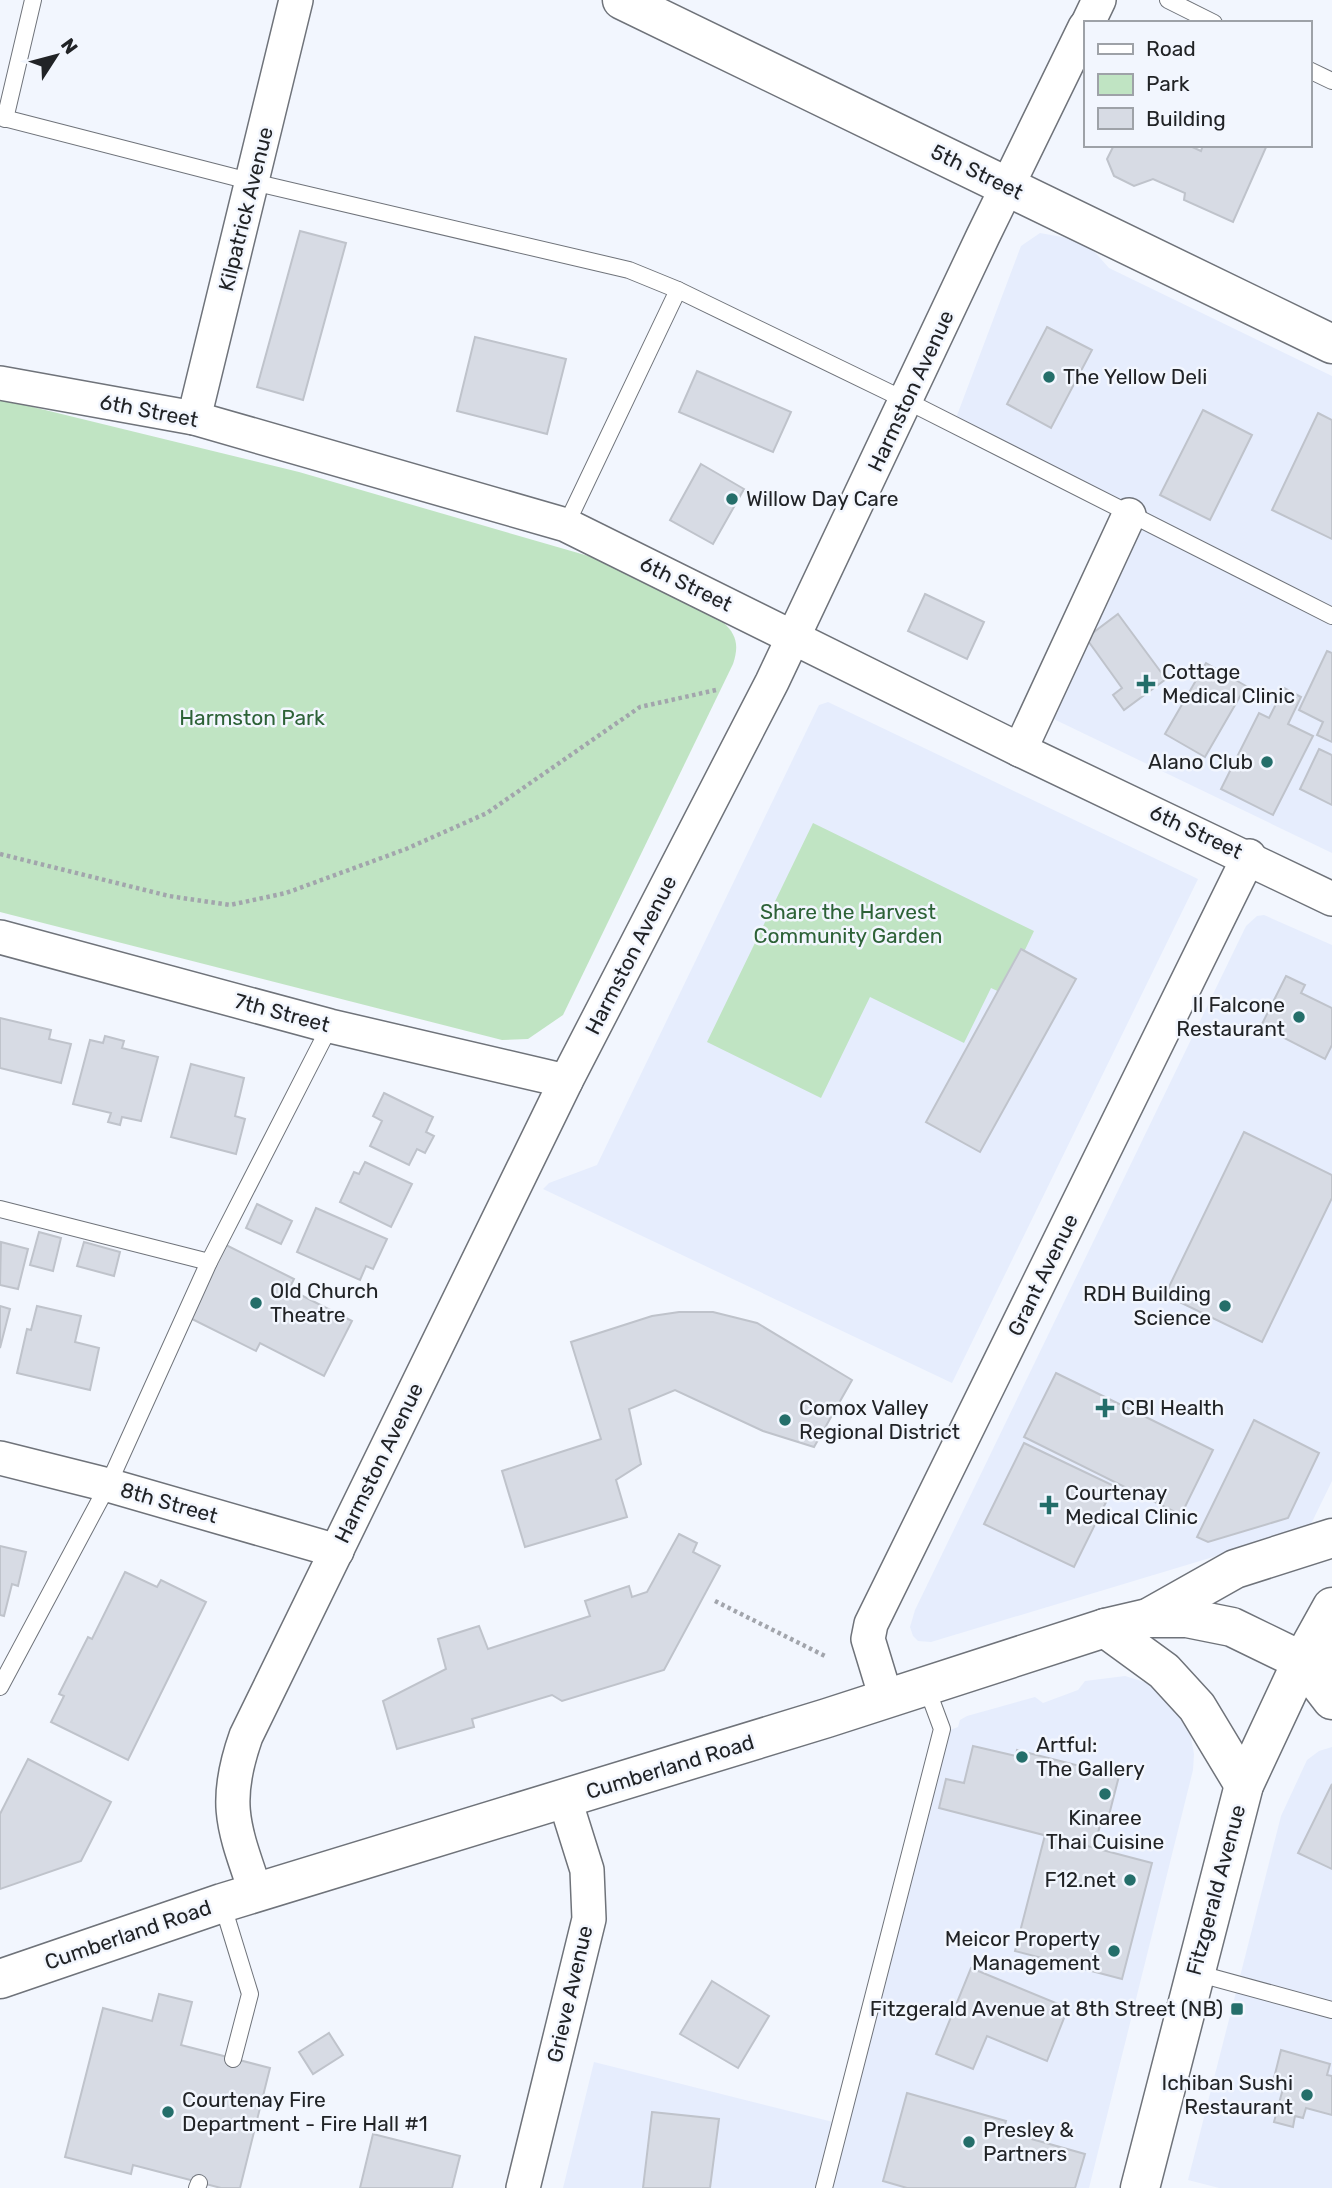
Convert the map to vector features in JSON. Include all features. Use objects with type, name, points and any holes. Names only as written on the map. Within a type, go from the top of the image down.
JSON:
[{"type":"street","name":"Kilpatrick Avenue","points":[[194,418],[296,0]]},
{"type":"street","name":"Harmston Avenue","points":[[1088,21],[1099,0]]},
{"type":"street","name":"5th Street","points":[[626,1],[1332,344]]},
{"type":"street","name":"Harmston Avenue","points":[[239,1898],[238,1838],[231,1801],[235,1772],[246,1736],[566,1081],[794,637],[1084,29]]},
{"type":"street","name":"6th Street","points":[[0,383],[194,418],[566,526],[1020,750],[1249,856],[1332,899]]},
{"type":"street","points":[[1020,750],[1129,515]]},
{"type":"street","name":"Grant Avenue","points":[[886,1698],[869,1639],[872,1624],[1249,856]]},
{"type":"street","name":"7th Street","points":[[0,937],[330,1026],[566,1081]]},
{"type":"street","name":"8th Street","points":[[0,1458],[108,1485],[337,1551]]},
{"type":"street","name":"Cumberland Road","points":[[0,1979],[239,1898],[565,1800],[1105,1628],[1148,1618],[1235,1569],[1332,1538]]},
{"type":"street","name":"Fitzgerald Avenue","points":[[1140,2188],[1244,1785],[1317,1663],[1332,1607]]},
{"type":"street","points":[[1148,1618],[1187,1618],[1232,1626],[1317,1663],[1332,1700]]},
{"type":"street","points":[[1105,1628],[1173,1680],[1197,1707],[1244,1785]]},
{"type":"street","name":"Grieve Avenue","points":[[523,2188],[589,1919],[587,1870],[565,1800]]},
{"type":"lane","points":[[33,0],[3,118],[253,182],[629,270],[678,290],[907,401],[1332,616]]},
{"type":"lane","points":[[1168,0],[1210,21]]},
{"type":"lane","points":[[1311,71],[1332,81]]},
{"type":"lane","points":[[566,526],[678,290]]},
{"type":"lane","points":[[0,1687],[108,1485],[209,1262],[330,1026]]},
{"type":"lane","points":[[0,1209],[209,1262]]},
{"type":"lane","points":[[824,2188],[942,1729],[926,1685]]},
{"type":"lane","points":[[233,2059],[250,1994],[239,1898]]},
{"type":"lane","points":[[1194,1973],[1332,2010]]},
{"type":"path","points":[[0,854],[169,896],[230,905],[286,893],[406,849],[487,813],[640,707],[716,690]]},
{"type":"path","points":[[715,1601],[827,1657]]},
{"type":"shaded area","points":[[1040,233],[1073,239],[1091,248],[1109,268],[1332,376],[1332,853],[1037,711],[1129,515],[953,426],[1021,246]]},
{"type":"shaded area","points":[[828,702],[1198,879],[952,1383],[543,1189],[549,1183],[597,1165],[819,705]]},
{"type":"shaded area","points":[[1264,915],[1332,945],[1332,1481],[1311,1524],[1303,1530],[931,1642],[918,1641],[910,1627],[915,1610],[1246,926],[1257,916]]},
{"type":"shaded area","points":[[1125,1676],[1151,1684],[1164,1692],[1189,1727],[1194,1754],[1193,1770],[1089,2188],[563,2188],[594,2062],[841,2124],[940,1734],[958,1727],[960,1720],[967,1716],[1035,1697],[1043,1703],[1078,1690],[1085,1681]]},
{"type":"shaded area","points":[[1332,1747],[1332,2188],[1219,2188],[1188,2180],[1281,1816],[1307,1760],[1319,1751]]},
{"type":"green space","name":"Harmston Park","points":[[0,399],[299,472],[592,557],[723,622],[728,627],[736,641],[733,664],[563,1015],[528,1039],[502,1040],[0,912]]},
{"type":"green space","name":"Share the Harvest Community Garden","points":[[813,823],[1034,931],[1004,994],[991,988],[964,1043],[870,997],[821,1098],[707,1042]]},
{"type":"building","points":[[1113,147],[1192,147],[1201,151],[1202,147],[1266,147],[1233,222],[1184,200],[1185,193],[1153,179],[1134,186],[1114,176],[1107,159]]},
{"type":"building","points":[[300,231],[346,243],[303,400],[257,387]]},
{"type":"building","name":"The Yellow Deli","points":[[1047,327],[1092,350],[1051,428],[1007,404]]},
{"type":"building","points":[[475,337],[566,359],[547,434],[457,411]]},
{"type":"building","points":[[697,371],[791,412],[773,452],[679,412]]},
{"type":"building","points":[[1203,410],[1252,435],[1210,520],[1160,495]]},
{"type":"building","points":[[1318,413],[1332,420],[1332,539],[1272,510]]},
{"type":"building","points":[[701,464],[744,489],[713,544],[670,520]]},
{"type":"building","points":[[925,594],[984,622],[967,659],[908,631]]},
{"type":"building","points":[[1118,614],[1166,679],[1124,710],[1113,695],[1122,688],[1086,638]]},
{"type":"building","points":[[1327,651],[1332,653],[1332,742],[1317,735],[1323,722],[1299,710]]},
{"type":"building","points":[[1206,663],[1246,686],[1205,757],[1165,734]]},
{"type":"building","name":"Alano Club","points":[[1284,688],[1301,697],[1288,724],[1313,736],[1273,815],[1221,789],[1259,713],[1269,718]]},
{"type":"building","points":[[1319,749],[1332,755],[1332,805],[1300,789]]},
{"type":"building","points":[[1021,949],[1076,979],[980,1152],[926,1122]]},
{"type":"building","name":"Il Falcone Restaurant","points":[[1286,976],[1305,985],[1301,993],[1332,1008],[1332,1045],[1325,1059],[1261,1026]]},
{"type":"building","points":[[0,1018],[51,1030],[49,1039],[71,1044],[61,1083],[0,1068]]},
{"type":"building","points":[[105,1036],[124,1041],[122,1048],[158,1057],[141,1121],[122,1117],[120,1125],[108,1122],[111,1113],[73,1104],[90,1040],[103,1043]]},
{"type":"building","points":[[191,1064],[244,1078],[235,1116],[245,1119],[236,1154],[171,1137]]},
{"type":"building","points":[[384,1093],[433,1117],[426,1132],[434,1136],[425,1153],[417,1149],[409,1165],[370,1146],[382,1121],[373,1116]]},
{"type":"building","points":[[1244,1132],[1332,1175],[1332,1198],[1262,1342],[1165,1295]]},
{"type":"building","points":[[365,1162],[412,1184],[391,1227],[340,1202],[354,1172],[359,1174]]},
{"type":"building","points":[[257,1204],[292,1221],[281,1244],[246,1228]]},
{"type":"building","points":[[316,1208],[387,1239],[373,1269],[366,1266],[360,1280],[297,1252]]},
{"type":"building","points":[[39,1232],[61,1238],[53,1271],[30,1265]]},
{"type":"building","points":[[1,1242],[28,1249],[18,1289],[0,1285]]},
{"type":"building","points":[[84,1242],[120,1252],[114,1276],[77,1266]]},
{"type":"building","name":"Old Church Theatre","points":[[224,1244],[294,1279],[289,1289],[352,1321],[324,1376],[260,1343],[256,1351],[188,1317]]},
{"type":"building","points":[[0,1306],[10,1309],[0,1348]]},
{"type":"building","points":[[37,1306],[81,1316],[75,1342],[99,1348],[90,1390],[17,1373],[27,1329],[31,1330]]},
{"type":"building","name":"Comox Valley Regional District","points":[[679,1312],[713,1312],[757,1323],[852,1380],[814,1447],[763,1431],[675,1390],[629,1409],[641,1464],[616,1480],[627,1517],[525,1547],[502,1471],[601,1439],[571,1342],[652,1316]]},
{"type":"building","points":[[1056,1373],[1213,1450],[1181,1515],[1024,1437]]},
{"type":"building","points":[[1254,1420],[1319,1453],[1288,1518],[1208,1542],[1197,1537]]},
{"type":"building","name":"Courtenay Medical Clinic","points":[[1024,1443],[1114,1486],[1074,1567],[984,1524]]},
{"type":"building","points":[[679,1534],[697,1543],[693,1552],[720,1566],[664,1670],[562,1701],[552,1695],[472,1719],[474,1727],[397,1749],[383,1701],[446,1669],[438,1639],[479,1626],[488,1649],[590,1616],[585,1601],[629,1586],[632,1597],[647,1592]]},
{"type":"building","points":[[0,1546],[26,1552],[18,1586],[12,1584],[4,1616],[0,1615]]},
{"type":"building","points":[[125,1572],[157,1587],[161,1580],[206,1602],[128,1760],[51,1722],[64,1696],[59,1694],[88,1637],[92,1639]]},
{"type":"building","points":[[973,1746],[1016,1756],[1017,1750],[1119,1776],[1109,1815],[1103,1814],[1094,1848],[939,1808],[946,1779],[964,1783]]},
{"type":"building","points":[[28,1759],[111,1802],[81,1861],[0,1889],[0,1814]]},
{"type":"building","points":[[1332,1784],[1332,1869],[1298,1853]]},
{"type":"building","points":[[1045,1835],[1152,1863],[1122,1979],[1015,1951]]},
{"type":"building","points":[[971,1968],[1068,2008],[1047,2061],[987,2036],[973,2069],[936,2054]]},
{"type":"building","points":[[712,1981],[769,2016],[738,2068],[680,2034]]},
{"type":"building","name":"Courtenay Fire Department - Fire Hall #1","points":[[159,1994],[192,2002],[181,2045],[270,2068],[240,2188],[221,2188],[133,2165],[131,2174],[65,2157],[103,2008],[152,2021]]},
{"type":"building","points":[[329,2033],[343,2055],[313,2074],[299,2052]]},
{"type":"building","name":"Ichiban Sushi Restaurant","points":[[1281,2050],[1330,2064],[1327,2075],[1332,2076],[1332,2115],[1306,2108],[1303,2118],[1295,2116],[1293,2127],[1274,2122],[1285,2081],[1274,2078]]},
{"type":"building","name":"Presley & Partners","points":[[907,2093],[1006,2121],[1003,2131],[1085,2154],[1075,2188],[907,2188],[883,2181]]},
{"type":"building","points":[[652,2112],[719,2119],[710,2188],[643,2188]]},
{"type":"building","points":[[373,2134],[460,2156],[452,2188],[360,2188]]},
{"type":"place","name":"The Yellow Deli","points":[[1049,377]]},
{"type":"place","name":"Willow Day Care","points":[[732,499]]},
{"type":"place","name":"Cottage Medical Clinic","points":[[1146,684]]},
{"type":"place","name":"Alano Club","points":[[1267,762]]},
{"type":"place","name":"Il Falcone Restaurant","points":[[1299,1017]]},
{"type":"place","name":"Old Church Theatre","points":[[256,1303]]},
{"type":"place","name":"RDH Building Science","points":[[1225,1306]]},
{"type":"place","name":"CBI Health","points":[[1105,1408]]},
{"type":"place","name":"Comox Valley Regional District","points":[[785,1420]]},
{"type":"place","name":"Courtenay Medical Clinic","points":[[1049,1505]]},
{"type":"place","name":"Artful: The Gallery","points":[[1022,1757]]},
{"type":"place","name":"Kinaree Thai Cuisine","points":[[1105,1794]]},
{"type":"place","name":"F12.net","points":[[1130,1880]]},
{"type":"place","name":"Meicor Property Management","points":[[1114,1951]]},
{"type":"place","name":"Fitzgerald Avenue at 8th Street (NB)","points":[[1237,2009]]},
{"type":"place","name":"Ichiban Sushi Restaurant","points":[[1307,2095]]},
{"type":"place","name":"Courtenay Fire Department - Fire Hall #1","points":[[168,2112]]},
{"type":"place","name":"Presley & Partners","points":[[969,2142]]}]
